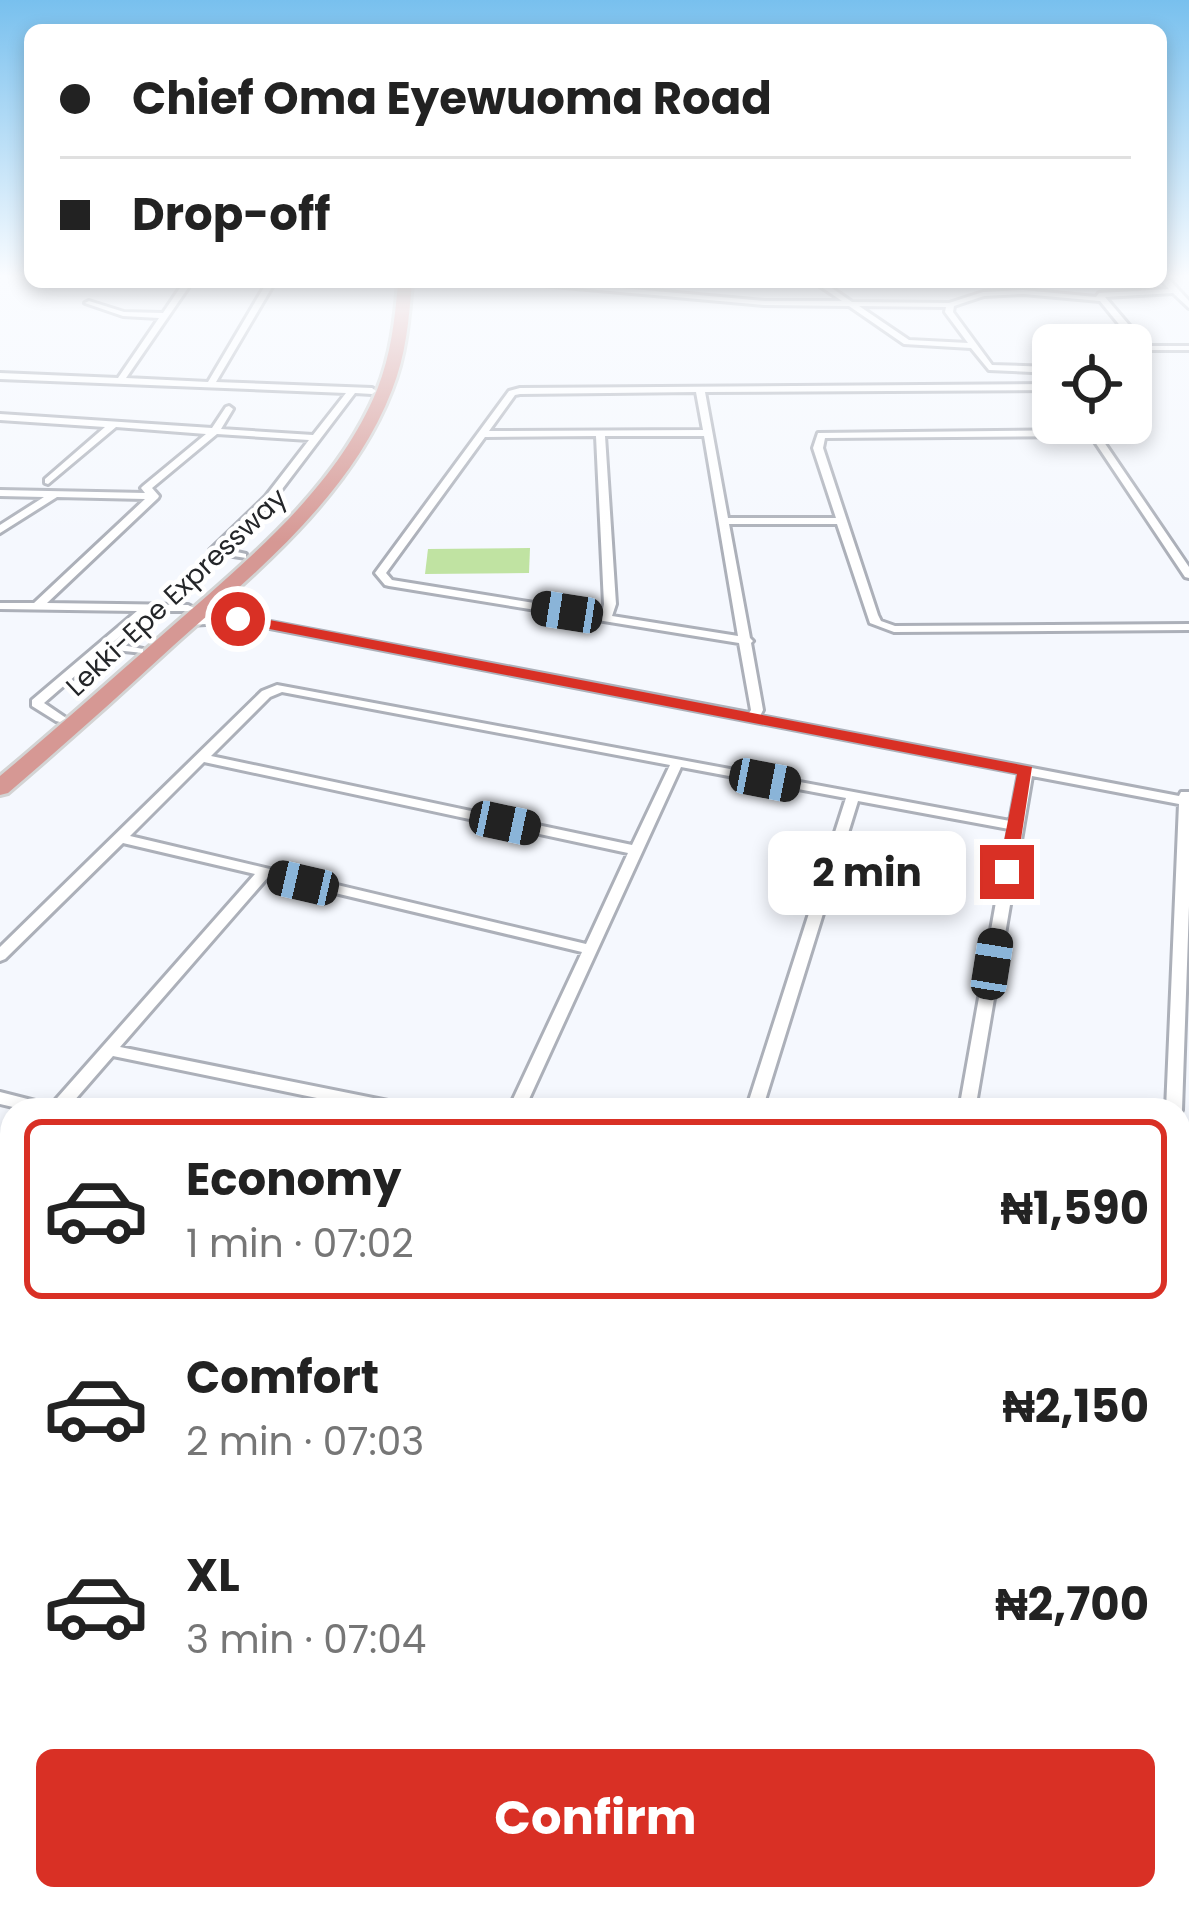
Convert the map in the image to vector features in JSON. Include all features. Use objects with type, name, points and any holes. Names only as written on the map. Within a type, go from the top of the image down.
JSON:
[{"type":"highway","name":"Lekki-Epe Expressway","points":[[0,788],[189,615],[313,481],[377,364]]},
{"type":"highway","name":"Lekki-Epe Expressway","points":[[0,769],[139,651],[215,600],[292,524],[353,449],[393,364]]},
{"type":"street","points":[[121,380],[132,364]]},
{"type":"street","points":[[211,385],[223,364]]},
{"type":"street","points":[[986,364],[1032,369]]},
{"type":"street","points":[[0,376],[211,385],[356,399]]},
{"type":"street","points":[[747,641],[382,580],[380,573],[481,434],[520,391],[1032,387]]},
{"type":"street","points":[[700,389],[747,641],[755,714]]},
{"type":"street","points":[[242,556],[215,550],[269,499],[314,438],[356,399]]},
{"type":"street","points":[[154,496],[146,488],[214,431],[229,409]]},
{"type":"street","points":[[0,417],[314,438]]},
{"type":"street","points":[[0,432],[18,418]]},
{"type":"street","points":[[48,481],[112,424]]},
{"type":"street","points":[[1032,429],[827,433],[818,448],[872,615],[883,626],[1189,627]]},
{"type":"street","points":[[599,433],[606,619]]},
{"type":"street","points":[[481,434],[708,433]]},
{"type":"street","points":[[1101,444],[1189,575]]},
{"type":"street","points":[[0,493],[154,496]]},
{"type":"street","points":[[0,530],[54,494]]},
{"type":"street","points":[[36,608],[154,496]]},
{"type":"street","points":[[724,521],[842,521]]},
{"type":"street","points":[[215,600],[302,624],[1187,797]]},
{"type":"street","points":[[0,607],[147,608],[238,619],[755,714],[1026,771],[1187,797]]},
{"type":"street","points":[[60,718],[36,703],[147,608]]},
{"type":"street","points":[[106,646],[139,651]]},
{"type":"street","points":[[0,956],[266,694],[281,688],[1014,826]]},
{"type":"street","points":[[203,758],[634,850]]},
{"type":"street","points":[[521,1098],[676,763]]},
{"type":"street","points":[[970,1098],[1026,771]]},
{"type":"street","points":[[758,1098],[853,796]]},
{"type":"street","points":[[1175,1098],[1185,938],[1187,797]]},
{"type":"street","points":[[120,838],[589,949]]},
{"type":"street","points":[[64,1098],[263,874]]},
{"type":"street","points":[[110,1050],[344,1098]]},
{"type":"green space","points":[[530,548],[529,573],[425,574],[428,549]]},
{"type":"route","points":[[238,619],[1026,771],[1007,872]]}]
